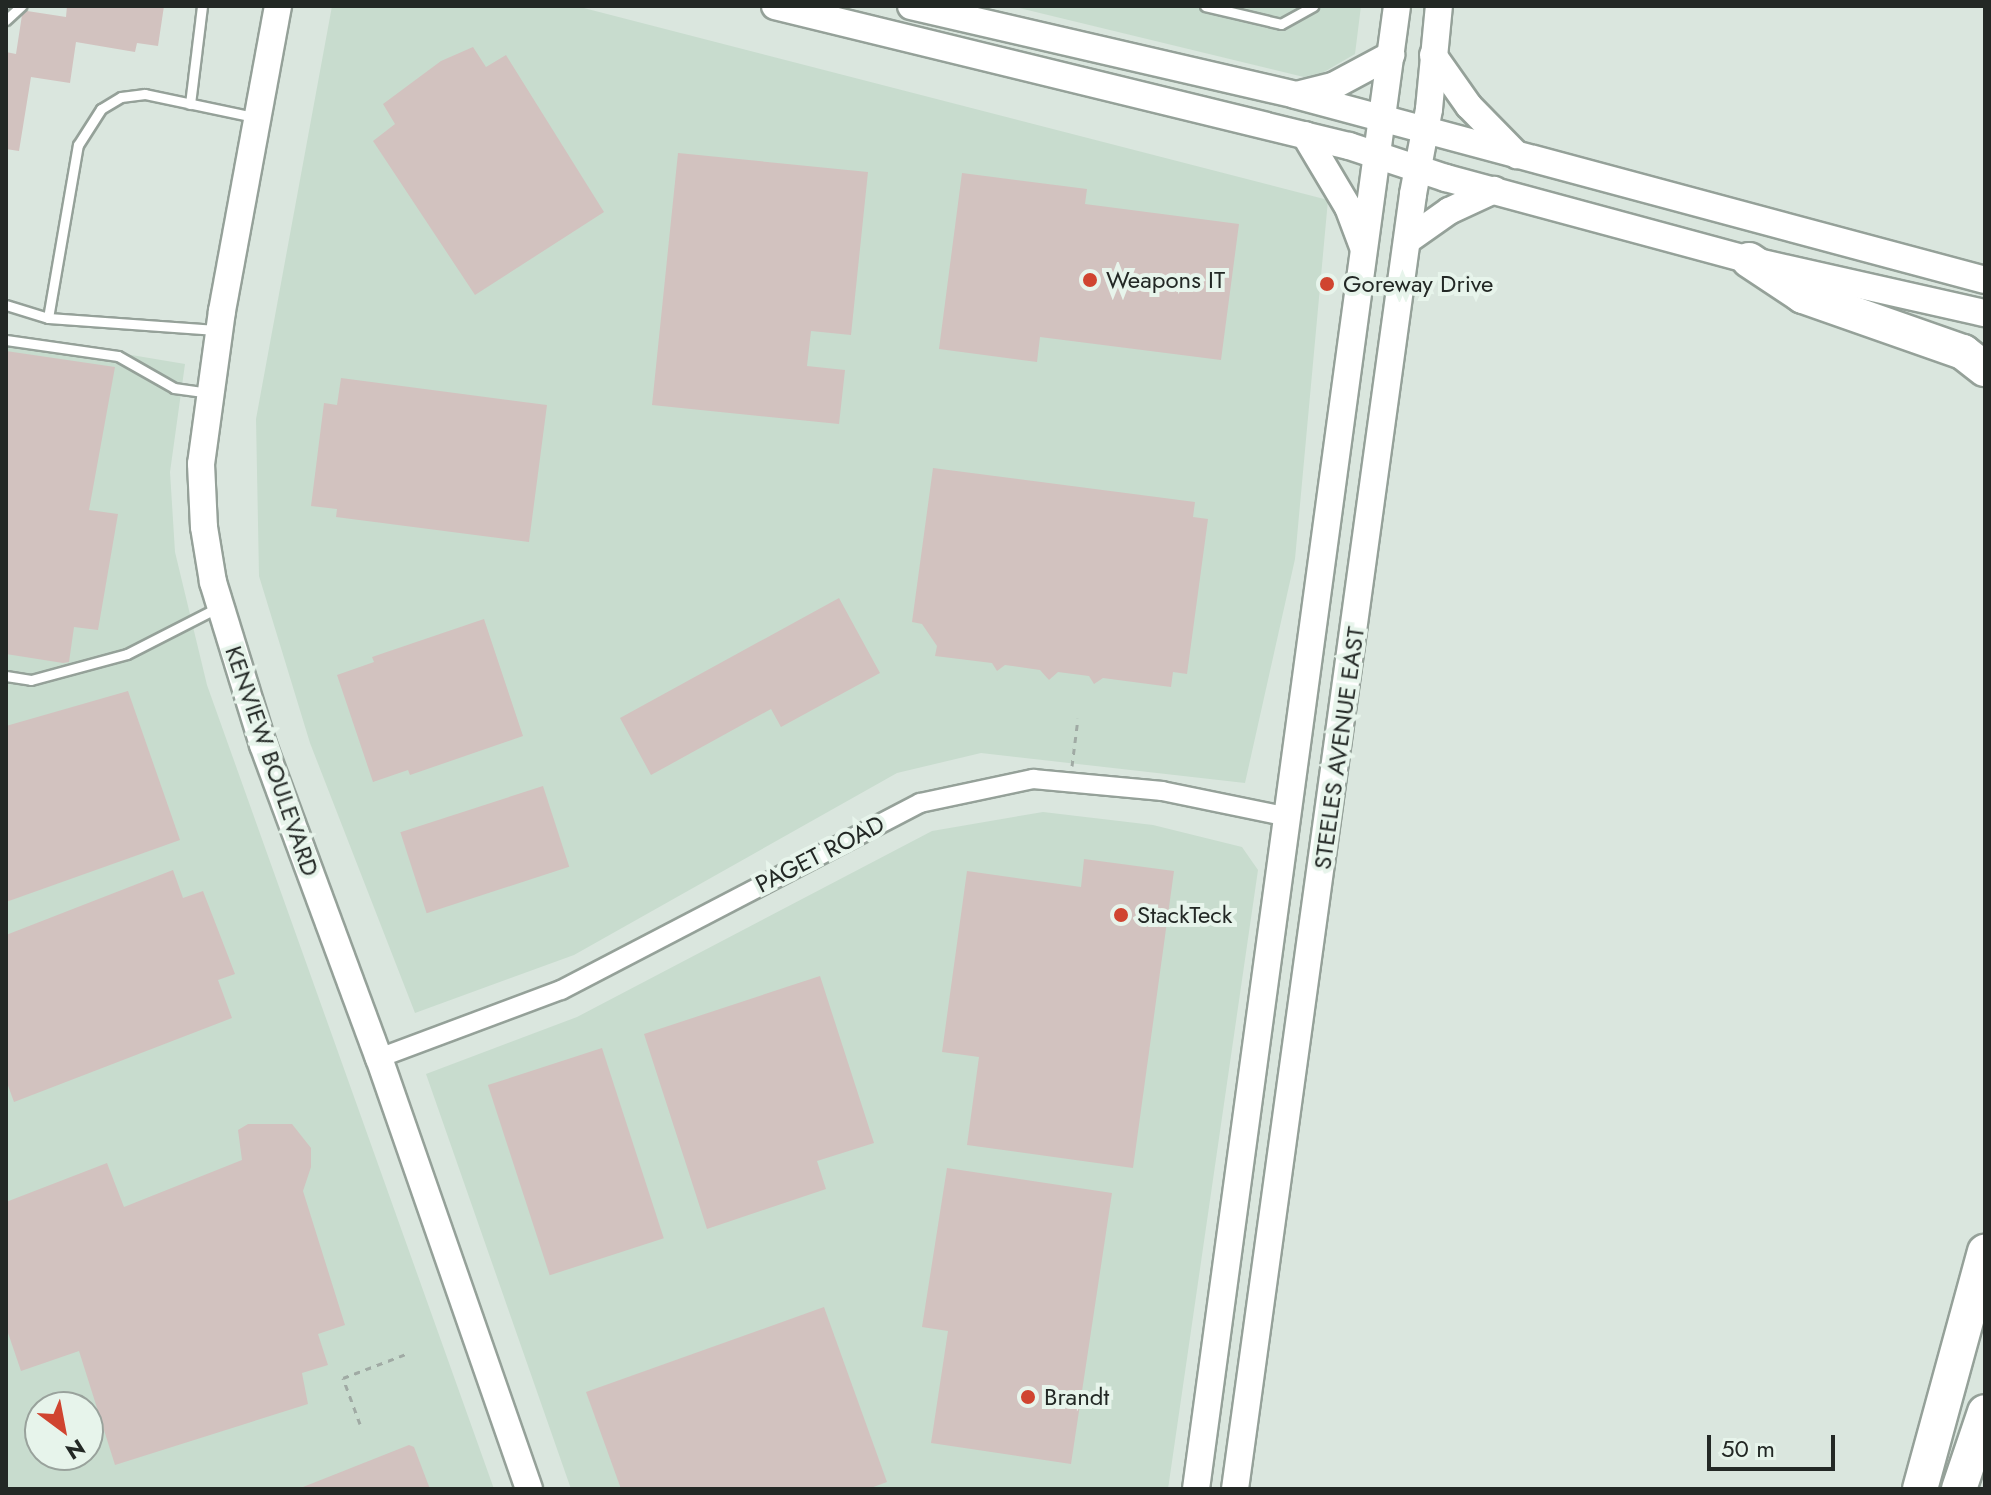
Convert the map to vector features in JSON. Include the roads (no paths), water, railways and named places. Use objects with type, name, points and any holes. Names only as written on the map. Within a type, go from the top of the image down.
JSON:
[{"type":"highway","points":[[1749,260],[1803,296],[1963,352],[1985,369]]},
{"type":"highway","points":[[1920,1489],[1985,1252]]},
{"type":"highway","points":[[1959,1489],[1985,1412]]},
{"type":"main road","name":"KENVIEW BOULEVARD","points":[[278,6],[220,330],[201,464],[203,511],[220,606],[263,745],[379,1058],[529,1489]]},
{"type":"main road","points":[[775,6],[1305,135],[1749,260],[1985,313]]},
{"type":"main road","points":[[911,6],[990,18],[1295,95],[1985,280]]},
{"type":"main road","name":"STEELES AVENUE EAST","points":[[1196,1489],[1397,6]]},
{"type":"main road","name":"STEELES AVENUE EAST","points":[[1235,1489],[1408,240],[1426,130],[1439,6]]},
{"type":"main road","points":[[1295,95],[1335,85],[1391,55]]},
{"type":"main road","points":[[1433,55],[1469,106],[1517,155]]},
{"type":"main road","points":[[1305,135],[1348,207],[1365,250]]},
{"type":"main road","points":[[1408,240],[1449,211],[1494,190]]},
{"type":"street","name":"PAGET ROAD","points":[[379,1058],[561,990],[920,803],[1033,779],[1162,791],[1289,817]]},
{"type":"lane","points":[[6,20],[21,6]]},
{"type":"lane","points":[[190,104],[202,6]]},
{"type":"lane","points":[[1205,6],[1281,24],[1313,6]]},
{"type":"lane","points":[[48,318],[78,145],[101,109],[121,97],[145,94],[257,118]]},
{"type":"lane","points":[[6,305],[48,318],[220,330]]},
{"type":"lane","points":[[6,340],[118,356],[174,388],[211,393]]},
{"type":"lane","points":[[6,676],[31,680],[127,654],[220,606]]},
{"type":"place","name":"Weapons IT","points":[[1090,280]]},
{"type":"place","name":"Goreway Drive","points":[[1327,284]]},
{"type":"place","name":"StackTeck","points":[[1121,915]]},
{"type":"place","name":"Brandt","points":[[1028,1397]]}]
